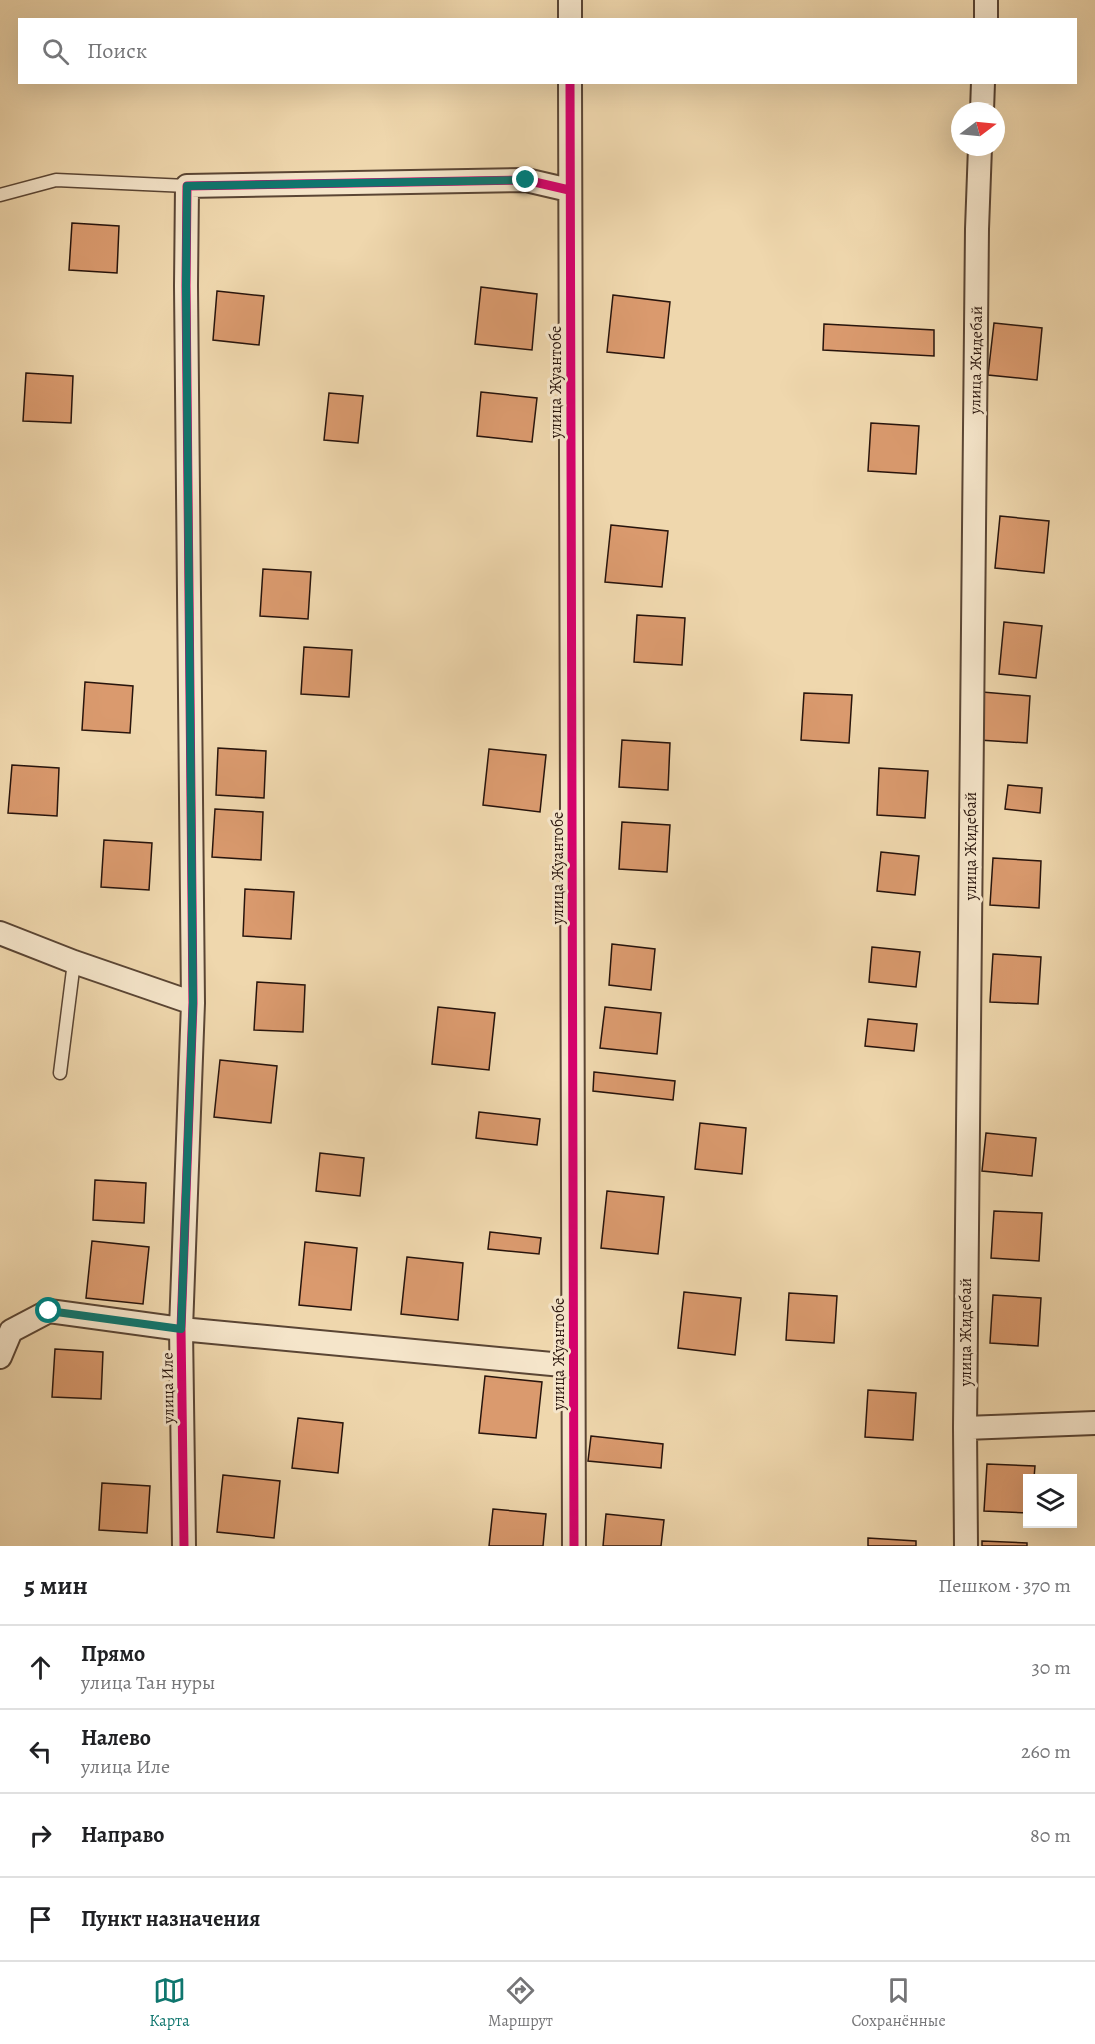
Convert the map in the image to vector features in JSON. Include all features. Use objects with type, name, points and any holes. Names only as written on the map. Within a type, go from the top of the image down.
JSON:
[{"type":"street","points":[[570,0],[570,18]]},
{"type":"street","points":[[986,0],[986,18]]},
{"type":"street","name":"улица Жуантобе","points":[[570,84],[574,1546]]},
{"type":"street","points":[[982,102],[983,84]]},
{"type":"street","name":"улица Жидебай","points":[[966,1546],[964,1428],[973,502],[980,156]]},
{"type":"street","points":[[187,186],[526,180],[569,190]]},
{"type":"street","name":"улица Иле","points":[[183,1546],[181,1329],[193,1002],[186,298],[187,186]]},
{"type":"street","points":[[0,933],[74,962],[193,1002]]},
{"type":"street","points":[[0,1357],[11,1331],[49,1311],[181,1329],[573,1366]]},
{"type":"street","points":[[964,1428],[1095,1423]]},
{"type":"lane","points":[[0,195],[56,180],[187,186]]},
{"type":"lane","points":[[60,1073],[74,962]]},
{"type":"building","points":[[72,223],[119,226],[117,273],[69,270]]},
{"type":"building","points":[[481,287],[537,294],[532,350],[475,344]]},
{"type":"building","points":[[217,291],[264,296],[259,345],[213,340]]},
{"type":"building","points":[[613,295],[670,302],[664,358],[607,352]]},
{"type":"building","points":[[994,323],[1042,328],[1037,380],[988,375]]},
{"type":"building","points":[[824,324],[934,330],[934,356],[823,350]]},
{"type":"building","points":[[26,373],[73,376],[71,423],[23,421]]},
{"type":"building","points":[[481,392],[537,398],[532,442],[477,436]]},
{"type":"building","points":[[329,393],[363,396],[358,443],[324,440]]},
{"type":"building","points":[[871,423],[919,426],[916,474],[868,471]]},
{"type":"building","points":[[1000,516],[1049,521],[1044,573],[995,568]]},
{"type":"building","points":[[611,525],[668,531],[662,587],[605,582]]},
{"type":"building","points":[[263,569],[311,572],[308,619],[260,616]]},
{"type":"building","points":[[637,615],[685,618],[682,665],[634,662]]},
{"type":"building","points":[[1004,622],[1042,626],[1036,678],[999,674]]},
{"type":"building","points":[[304,647],[352,650],[349,697],[301,694]]},
{"type":"building","points":[[85,682],[133,686],[130,733],[82,730]]},
{"type":"building","points":[[982,692],[1030,696],[1027,743],[979,740]]},
{"type":"building","points":[[804,693],[852,695],[849,743],[801,740]]},
{"type":"building","points":[[622,740],[670,743],[668,790],[619,787]]},
{"type":"building","points":[[218,748],[266,751],[264,798],[216,795]]},
{"type":"building","points":[[489,749],[546,755],[540,812],[483,805]]},
{"type":"building","points":[[12,765],[59,768],[57,816],[8,813]]},
{"type":"building","points":[[879,768],[928,771],[925,818],[877,815]]},
{"type":"building","points":[[1008,785],[1042,788],[1040,813],[1005,809]]},
{"type":"building","points":[[215,809],[263,812],[261,860],[212,857]]},
{"type":"building","points":[[622,822],[670,825],[667,872],[619,869]]},
{"type":"building","points":[[104,840],[152,843],[149,890],[101,887]]},
{"type":"building","points":[[881,852],[919,856],[915,895],[877,891]]},
{"type":"building","points":[[993,858],[1041,861],[1039,908],[990,905]]},
{"type":"building","points":[[245,889],[294,892],[291,939],[243,936]]},
{"type":"building","points":[[612,944],[655,949],[651,990],[609,985]]},
{"type":"building","points":[[872,947],[920,952],[916,987],[869,982]]},
{"type":"building","points":[[993,954],[1041,957],[1038,1004],[990,1002]]},
{"type":"building","points":[[257,982],[305,985],[303,1032],[254,1030]]},
{"type":"building","points":[[438,1007],[495,1013],[489,1070],[432,1064]]},
{"type":"building","points":[[605,1007],[661,1013],[657,1054],[600,1048]]},
{"type":"building","points":[[868,1019],[917,1024],[914,1051],[865,1046]]},
{"type":"building","points":[[220,1060],[277,1066],[271,1123],[214,1117]]},
{"type":"building","points":[[594,1072],[675,1081],[673,1100],[593,1091]]},
{"type":"building","points":[[479,1112],[540,1119],[537,1145],[476,1138]]},
{"type":"building","points":[[700,1123],[746,1128],[742,1174],[695,1169]]},
{"type":"building","points":[[986,1133],[1036,1138],[1032,1176],[982,1171]]},
{"type":"building","points":[[320,1153],[364,1158],[360,1196],[316,1191]]},
{"type":"building","points":[[95,1180],[146,1183],[144,1223],[93,1220]]},
{"type":"building","points":[[607,1191],[664,1197],[658,1254],[601,1248]]},
{"type":"building","points":[[994,1211],[1042,1213],[1039,1261],[991,1258]]},
{"type":"building","points":[[490,1232],[541,1238],[539,1254],[488,1249]]},
{"type":"building","points":[[92,1241],[149,1247],[143,1304],[86,1298]]},
{"type":"building","points":[[305,1242],[357,1248],[351,1310],[299,1305]]},
{"type":"building","points":[[407,1257],[463,1263],[458,1320],[401,1314]]},
{"type":"building","points":[[684,1292],[741,1298],[735,1355],[678,1348]]},
{"type":"building","points":[[789,1293],[837,1296],[834,1343],[786,1340]]},
{"type":"building","points":[[993,1295],[1041,1298],[1038,1346],[990,1343]]},
{"type":"building","points":[[55,1349],[103,1352],[101,1399],[52,1397]]},
{"type":"building","points":[[485,1376],[542,1382],[536,1438],[479,1433]]},
{"type":"building","points":[[868,1390],[916,1393],[913,1440],[865,1437]]},
{"type":"building","points":[[298,1418],[343,1423],[338,1473],[292,1468]]},
{"type":"building","points":[[591,1436],[663,1444],[661,1468],[588,1461]]},
{"type":"building","points":[[987,1464],[1035,1466],[1034,1474],[1023,1474],[1023,1513],[984,1511]]},
{"type":"building","points":[[223,1475],[280,1481],[274,1538],[217,1532]]},
{"type":"building","points":[[102,1483],[150,1486],[147,1533],[99,1530]]},
{"type":"building","points":[[493,1509],[546,1514],[543,1546],[489,1546]]},
{"type":"building","points":[[606,1514],[664,1520],[661,1546],[603,1546]]},
{"type":"building","points":[[868,1538],[916,1541],[916,1546],[868,1546]]},
{"type":"building","points":[[982,1541],[1027,1543],[1027,1546],[982,1546]]},
{"type":"cycle path","points":[[570,84],[574,1546]]},
{"type":"cycle path","points":[[184,1546],[181,1329],[193,1003],[187,186],[526,180],[569,190]]},
{"type":"route","points":[[49,1311],[181,1329],[193,1002],[187,186],[526,180]]}]
